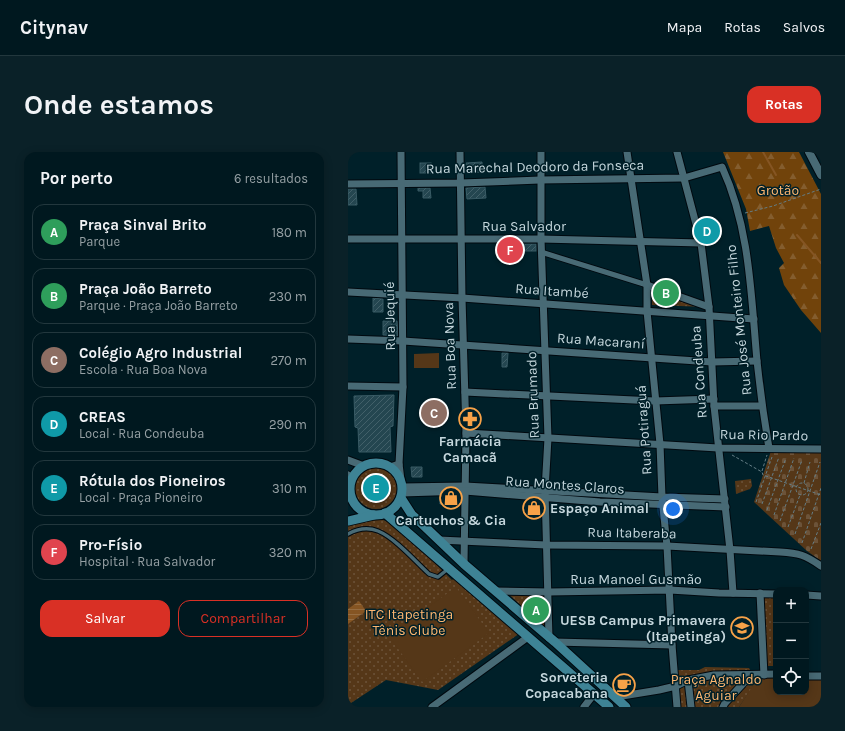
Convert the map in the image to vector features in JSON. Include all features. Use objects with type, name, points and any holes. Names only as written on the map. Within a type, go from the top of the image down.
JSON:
[{"type":"main road","points":[[610,707],[448,568],[381,514],[369,514],[351,506],[350,482],[358,471],[364,466],[376,464],[395,466],[401,490],[412,515],[464,564],[552,640],[626,707]]},
{"type":"main road","points":[[348,520],[390,511],[396,505],[401,490]]},
{"type":"main road","points":[[616,697],[618,707]]},
{"type":"street","name":"Rua Jequié","points":[[395,466],[403,387],[401,152]]},
{"type":"street","name":"Rua Boa Nova","points":[[460,152],[466,433],[464,564]]},
{"type":"street","name":"Rua Brumado","points":[[541,152],[541,252],[548,438],[545,493],[546,545],[552,640]]},
{"type":"street","name":"Rua Potiraguá","points":[[627,152],[647,285],[647,312],[660,444],[662,501],[670,590],[676,707]]},
{"type":"street","name":"Rua Condeuba","points":[[677,152],[701,243],[709,307],[708,315],[714,402],[730,550],[733,593]]},
{"type":"street","points":[[809,152],[821,175]]},
{"type":"street","name":"Rua Marechal Deodoro da Fonseca","points":[[348,184],[684,178],[722,168]]},
{"type":"street","name":"Rua José Monteiro Filho","points":[[722,168],[728,180],[739,215],[747,255],[762,406],[769,448]]},
{"type":"street","name":"Rua Salvador","points":[[348,239],[541,239],[701,243]]},
{"type":"street","points":[[541,252],[647,285],[709,307]]},
{"type":"street","name":"Rua Itambé","points":[[348,292],[462,298],[754,319]]},
{"type":"street","name":"Rua Macaraní","points":[[348,339],[403,341],[712,362],[757,361]]},
{"type":"street","points":[[348,386],[403,387]]},
{"type":"street","points":[[465,392],[655,401],[714,402],[762,406]]},
{"type":"street","name":"Rua Rio Pardo","points":[[466,433],[718,448],[821,449]]},
{"type":"street","points":[[348,460],[364,466]]},
{"type":"street","name":"Rua Montes Claros","points":[[401,490],[465,488],[662,501],[725,503]]},
{"type":"street","name":"Rua Itaberaba","points":[[439,540],[465,540],[546,545],[667,546],[798,553],[821,566]]},
{"type":"street","name":"Rua Manoel Gusmão","points":[[495,591],[549,592],[670,590],[773,594]]},
{"type":"street","points":[[760,593],[764,675]]},
{"type":"street","points":[[809,595],[821,596]]},
{"type":"street","points":[[432,707],[528,637]]},
{"type":"street","points":[[552,640],[672,644]]},
{"type":"street","points":[[616,697],[676,686],[688,680],[714,675],[773,674]]},
{"type":"street","points":[[723,707],[751,675]]},
{"type":"street","points":[[809,676],[821,676]]},
{"type":"street","points":[[688,680],[691,707]]},
{"type":"street","points":[[584,707],[594,694]]},
{"type":"lane","points":[[348,534],[360,529],[378,530],[387,536],[429,574],[438,577],[448,568]]},
{"type":"path","points":[[739,215],[773,206],[821,189]]},
{"type":"path","points":[[763,475],[762,472],[769,448]]},
{"type":"path","points":[[731,455],[762,472]]},
{"type":"path","points":[[756,502],[763,475],[772,457]]},
{"type":"path","points":[[762,504],[779,458]]},
{"type":"path","points":[[767,510],[786,458]]},
{"type":"path","points":[[774,515],[794,458]]},
{"type":"path","points":[[780,521],[802,460]]},
{"type":"path","points":[[808,491],[804,483],[810,462]]},
{"type":"path","points":[[795,534],[820,462]]},
{"type":"path","points":[[763,475],[820,495]]},
{"type":"path","points":[[797,487],[800,483],[804,483]]},
{"type":"path","points":[[788,527],[800,495],[797,487]]},
{"type":"path","points":[[802,543],[820,495],[821,488]]},
{"type":"path","points":[[800,495],[803,495],[808,491]]},
{"type":"path","points":[[811,549],[821,523]]},
{"type":"green space","name":"Grotão","points":[[723,152],[799,152],[821,194],[821,333],[801,310],[784,285],[779,268],[784,263],[776,248],[769,226],[750,231],[746,209]]},
{"type":"green space","points":[[652,284],[707,302],[707,307],[652,305]]},
{"type":"green space","points":[[439,353],[439,368],[414,368],[414,354]]},
{"type":"green space","points":[[772,448],[821,449],[821,561],[807,551],[754,502]]},
{"type":"green space","points":[[372,467],[380,467],[391,473],[397,484],[397,492],[391,503],[380,509],[372,509],[361,503],[355,492],[355,484],[361,473]]},
{"type":"green space","points":[[751,479],[752,486],[750,489],[736,494],[735,481]]},
{"type":"green space","name":"ITC Itapetinga Tênis Clube","points":[[374,516],[397,526],[452,580],[459,574],[523,631],[438,690],[386,680],[348,705],[348,521]]},
{"type":"green space","points":[[456,587],[489,633],[422,682],[389,636]]},
{"type":"green space","points":[[502,588],[547,589],[548,631]]},
{"type":"green space","points":[[773,596],[773,666],[767,666],[762,597]]},
{"type":"green space","name":"Praça Agnaldo Aguiar","points":[[705,667],[749,668],[757,681],[739,707],[677,707],[675,670],[699,670]]},
{"type":"green space","points":[[809,673],[821,675],[821,707],[739,707],[752,687],[764,675],[773,674],[773,695],[809,695]]},
{"type":"shaded area","points":[[359,601],[366,611],[348,624],[348,609]]},
{"type":"building","points":[[482,162],[482,172],[467,173],[466,163]]},
{"type":"building","points":[[420,163],[431,163],[431,173],[420,173]]},
{"type":"building","points":[[485,187],[486,198],[467,199],[466,188]]},
{"type":"building","points":[[418,188],[430,188],[431,198],[423,198],[423,191],[418,191]]},
{"type":"building","points":[[348,189],[356,189],[357,205],[348,205]]},
{"type":"building","points":[[713,227],[714,241],[706,241],[702,228]]},
{"type":"building","points":[[508,244],[536,244],[536,251],[508,251]]},
{"type":"building","points":[[373,298],[383,299],[383,312],[373,312]]},
{"type":"building","points":[[383,321],[397,321],[398,336],[383,335]]},
{"type":"building","points":[[502,353],[508,353],[507,367],[502,367]]},
{"type":"building","points":[[394,395],[393,426],[390,427],[391,452],[359,452],[358,428],[355,427],[354,396]]},
{"type":"building","points":[[411,467],[422,467],[422,477],[412,477]]},
{"type":"building","name":"Cartuchos & Cia","points":[[460,496],[460,504],[440,504],[440,497]]},
{"type":"building","name":"Espaço Animal","points":[[531,501],[537,502],[537,517],[531,517]]},
{"type":"waterway","points":[[763,152],[776,175]]},
{"type":"waterway","points":[[797,235],[821,263]]},
{"type":"place","name":"CREAS","points":[[707,231]]},
{"type":"place","name":"Pro-Físio","points":[[510,250]]},
{"type":"place","name":"Praça João Barreto","points":[[666,293]]},
{"type":"place","name":"Colégio Agro Industrial","points":[[434,413]]},
{"type":"place","name":"Farmácia Camacã","points":[[470,419]]},
{"type":"place","name":"Rótula dos Pioneiros","points":[[376,488]]},
{"type":"place","name":"Cartuchos & Cia","points":[[451,498]]},
{"type":"place","name":"Espaço Animal","points":[[534,508]]},
{"type":"place","name":"Praça Sinval Brito","points":[[536,610]]},
{"type":"place","name":"UESB Campus Primavera (Itapetinga)","points":[[742,628]]},
{"type":"place","name":"Sorveteria Copacabana","points":[[624,685]]}]
